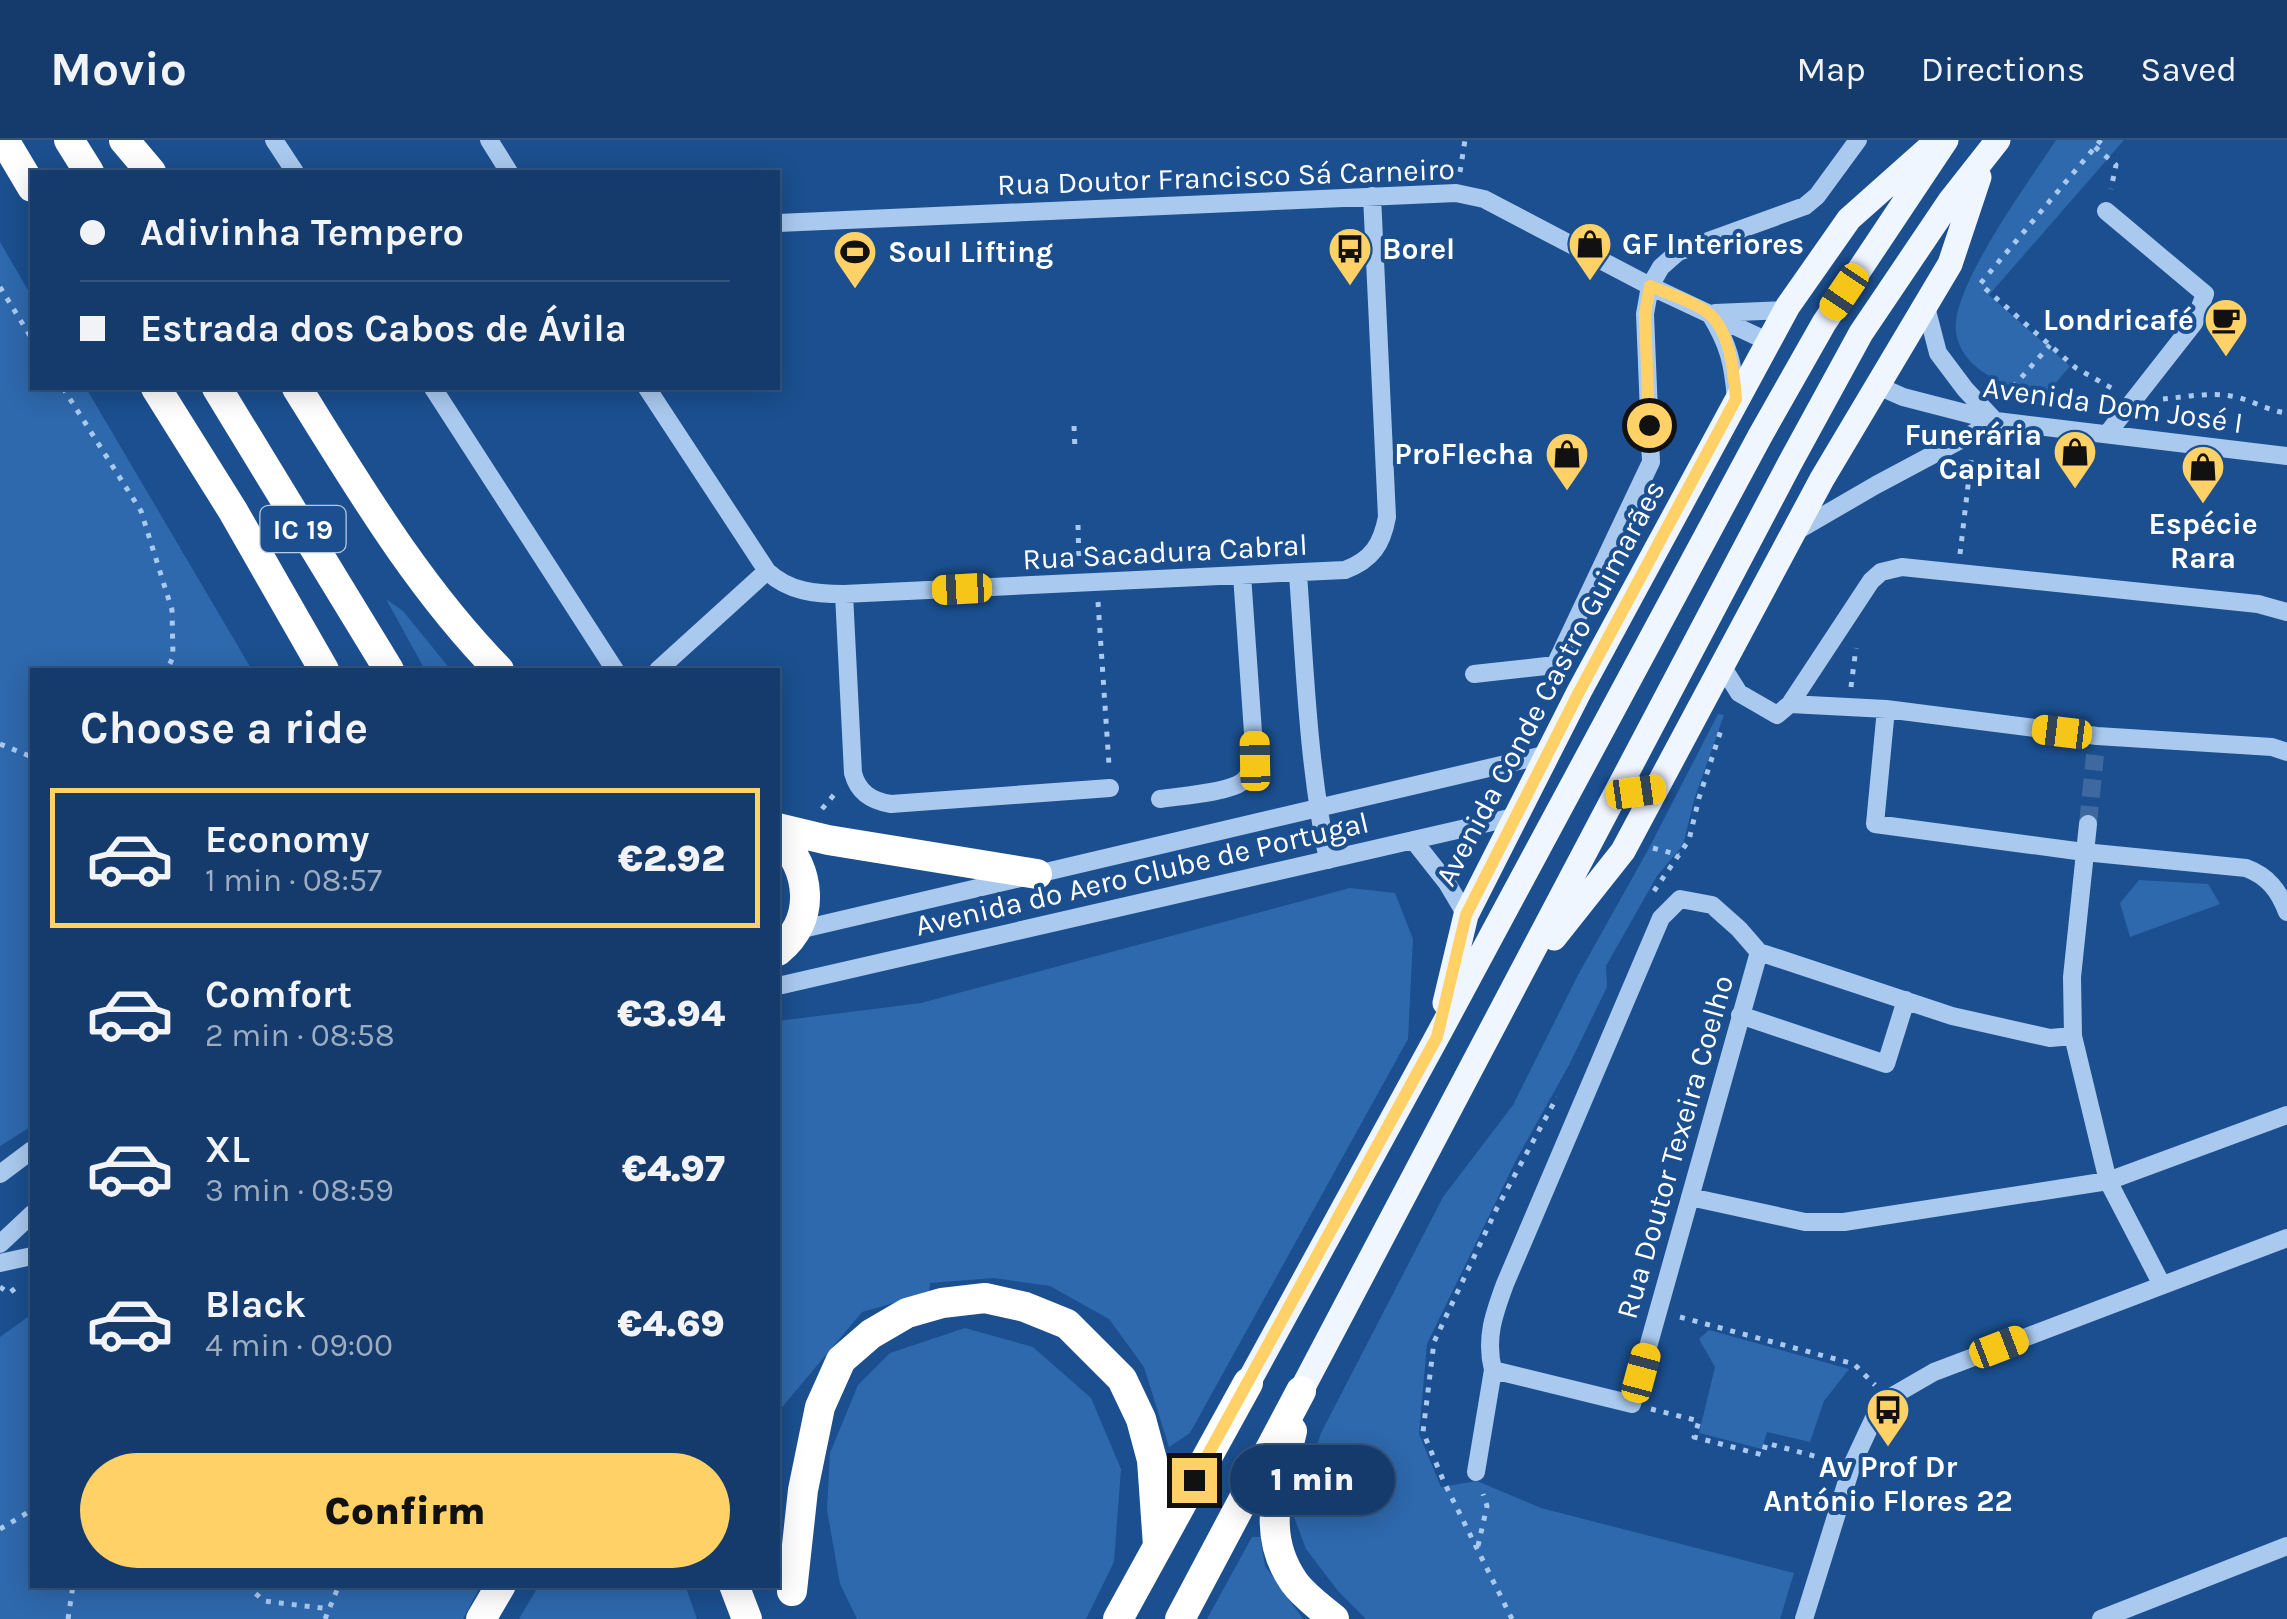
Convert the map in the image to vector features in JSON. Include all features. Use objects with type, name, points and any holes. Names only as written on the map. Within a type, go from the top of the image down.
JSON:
[{"type":"highway","points":[[4,140],[30,184]]},
{"type":"highway","points":[[69,140],[88,170]]},
{"type":"highway","points":[[124,140],[148,170]]},
{"type":"highway","name":"IC 19","points":[[157,390],[323,668]]},
{"type":"highway","name":"IC 19","points":[[218,390],[389,668]]},
{"type":"highway","points":[[299,390],[392,540],[447,612],[497,668]]},
{"type":"highway","points":[[780,828],[1037,874]]},
{"type":"highway","points":[[780,839],[798,862],[804,884],[802,914],[784,939]]},
{"type":"highway","points":[[797,1605],[803,1490],[820,1407],[842,1360],[872,1334],[907,1313],[942,1302],[986,1298],[1053,1318],[1067,1324],[1122,1379],[1152,1460],[1158,1546]]},
{"type":"highway","points":[[1118,1619],[1248,1382]]},
{"type":"highway","points":[[1180,1619],[1301,1391]]},
{"type":"highway","points":[[1301,1391],[1273,1515],[1279,1555],[1296,1584],[1334,1619]]},
{"type":"highway","points":[[780,1558],[797,1605]]},
{"type":"highway","points":[[482,1619],[499,1588]]},
{"type":"highway","points":[[735,1588],[746,1619]]},
{"type":"main road","name":"Avenida Conde Castro Guimarães","points":[[1437,1037],[1466,915],[1579,692],[1736,399],[1786,310],[1849,218],[1938,140]]},
{"type":"main road","name":"Avenida Conde Castro Guimarães","points":[[1248,1382],[1760,436],[1824,323],[1946,140]]},
{"type":"main road","points":[[1517,984],[1623,851],[1794,532],[1876,385],[1950,264],[1992,146]]},
{"type":"main road","points":[[1301,1391],[1860,333],[1992,146]]},
{"type":"main road","points":[[1769,342],[1876,385]]},
{"type":"main road","points":[[1566,721],[1615,796]]},
{"type":"main road","points":[[1518,816],[1656,789]]},
{"type":"street","points":[[144,140],[163,170]]},
{"type":"street","points":[[274,140],[294,170]]},
{"type":"street","points":[[488,140],[508,170]]},
{"type":"street","points":[[1650,286],[1661,267],[1678,252],[1806,206],[1858,140]]},
{"type":"street","name":"Rua Doutor Francisco Sá Carneiro","points":[[780,223],[1456,193],[1497,206],[1650,286],[1769,342]]},
{"type":"street","name":"Rua Sacadura Cabral","points":[[767,572],[800,590],[844,594],[1298,574],[1332,572],[1358,565],[1374,553],[1387,517],[1372,196]]},
{"type":"street","points":[[2106,211],[2205,294],[2194,323],[2108,434]]},
{"type":"street","name":"Avenida Conde Castro Guimarães","points":[[1474,674],[1555,665],[1650,462],[1645,314],[1650,286]]},
{"type":"street","points":[[1794,532],[1996,421],[1964,389],[1938,352],[1924,303]]},
{"type":"street","name":"Rua Doutor Francisco Sá Carneiro","points":[[1710,313],[1786,310]]},
{"type":"street","points":[[1710,313],[1731,355],[1736,399]]},
{"type":"street","name":"Avenida Dom José I","points":[[1876,385],[1902,396],[1996,421],[2287,456]]},
{"type":"street","points":[[435,390],[614,668]]},
{"type":"street","points":[[647,390],[767,572],[660,668]]},
{"type":"street","points":[[1722,666],[1739,692],[1777,715],[1790,704],[1862,592],[1881,572],[1902,567],[2258,604],[2287,612]]},
{"type":"street","points":[[1298,574],[1310,759],[1328,860]]},
{"type":"street","points":[[1160,799],[1229,788],[1250,774],[1255,761],[1242,575]]},
{"type":"street","points":[[844,594],[853,773],[856,785],[869,798],[890,804],[1110,788]]},
{"type":"street","points":[[1790,704],[1886,709],[2096,745],[2272,747],[2287,752]]},
{"type":"street","points":[[1886,709],[1875,824],[2084,852],[2246,868],[2261,874],[2272,885],[2287,912]]},
{"type":"street","name":"Avenida do Aero Clube de Portugal","points":[[784,939],[1037,874],[1548,754]]},
{"type":"street","name":"Avenida do Aero Clube de Portugal","points":[[780,986],[1518,816]]},
{"type":"street","points":[[2088,824],[2072,977],[2073,1036],[2108,1182],[2162,1285]]},
{"type":"street","points":[[1413,840],[1466,915]]},
{"type":"street","name":"Rua Doutor Texeira Coelho","points":[[1476,1472],[1493,1370],[1488,1348],[1492,1318],[1662,918],[1680,899],[1712,905],[1759,952],[1632,1404]]},
{"type":"street","points":[[1759,952],[1952,1016],[2050,1038],[2073,1036]]},
{"type":"street","points":[[1740,1015],[1886,1064],[1906,1000]]},
{"type":"street","points":[[1690,1197],[1806,1222],[1844,1222],[2108,1182],[2287,1116]]},
{"type":"street","points":[[0,1174],[30,1152]]},
{"type":"street","points":[[0,1244],[30,1216]]},
{"type":"street","points":[[1804,1619],[1852,1466],[1873,1420],[1889,1398],[1934,1372],[2287,1238]]},
{"type":"street","points":[[0,1263],[30,1256]]},
{"type":"street","points":[[1493,1370],[1632,1404]]},
{"type":"street","points":[[2101,1619],[2287,1546]]},
{"type":"path","points":[[1456,193],[1464,140]]},
{"type":"path","points":[[2101,140],[1980,284],[2076,368],[2135,400],[2227,395],[2287,413]]},
{"type":"path","points":[[2096,147],[2116,164],[2106,211]]},
{"type":"path","points":[[0,288],[30,336]]},
{"type":"path","points":[[1976,374],[2012,388],[2050,346]]},
{"type":"path","points":[[64,390],[141,511],[172,610],[172,657],[168,668]]},
{"type":"path","points":[[1074,426],[1075,450]]},
{"type":"path","points":[[1958,572],[1970,469]]},
{"type":"path","points":[[1078,525],[1080,599],[1097,598],[1110,788]]},
{"type":"path","points":[[0,744],[30,756]]},
{"type":"path","points":[[0,1287],[9,1293],[30,1280]]},
{"type":"path","points":[[1658,1311],[1854,1364],[1889,1398]]},
{"type":"path","points":[[1632,1404],[1699,1421],[1694,1436],[1764,1455],[1766,1443],[1852,1466]]},
{"type":"path","points":[[1476,1472],[1486,1506],[1478,1549]]},
{"type":"path","points":[[0,1529],[30,1511]]},
{"type":"path","points":[[68,1619],[73,1588]]},
{"type":"path","points":[[249,1588],[264,1602],[330,1609]]},
{"type":"path","points":[[325,1619],[339,1588]]},
{"type":"shaded area","points":[[2056,140],[2124,140],[1989,295],[2070,366],[2045,396],[2018,389],[1978,368],[1967,358],[1956,332],[1958,313],[1978,262]]},
{"type":"shaded area","points":[[0,242],[30,294],[30,390],[87,390],[251,668],[30,668],[30,1127],[0,1146]]},
{"type":"shaded area","points":[[386,599],[403,611],[449,668],[424,668]]},
{"type":"shaded area","points":[[1718,714],[1724,715],[1694,800],[1683,845],[1657,876],[1606,966],[1607,987],[1516,1160],[1427,1344],[1419,1434],[1441,1487],[1477,1481],[1541,1508],[1794,1573],[1780,1619],[1366,1619],[1338,1591],[1306,1549],[1294,1517],[1321,1433],[1443,1197],[1513,1105]]},
{"type":"shaded area","points":[[2139,880],[2208,884],[2220,904],[2130,937],[2120,903]]},
{"type":"shaded area","points":[[1350,888],[1395,893],[1413,939],[1408,1039],[1190,1433],[1169,1447],[1144,1367],[1109,1319],[1050,1286],[994,1278],[930,1283],[929,1293],[862,1312],[780,1410],[780,1021],[921,1003]]},
{"type":"shaded area","points":[[30,1315],[30,1588],[479,1588],[463,1619],[0,1619],[0,1337]]},
{"type":"shaded area","points":[[965,1328],[1033,1347],[1091,1398],[1121,1469],[1114,1562],[1086,1619],[857,1619],[840,1584],[827,1510],[830,1453],[858,1385],[890,1353]]},
{"type":"shaded area","points":[[1709,1330],[1849,1369],[1824,1401],[1810,1442],[1767,1432],[1762,1449],[1699,1433],[1715,1367],[1699,1339]]},
{"type":"shaded area","points":[[1252,1537],[1260,1537],[1265,1566],[1303,1619],[1207,1619]]},
{"type":"shaded area","points":[[537,1588],[686,1588],[697,1619],[519,1619]]},
{"type":"tunnel","points":[[2088,824],[2095,755]]},
{"type":"place","name":"GF Interiores","points":[[1590,282]]},
{"type":"place","name":"Borel","points":[[1350,287]]},
{"type":"place","name":"Soul Lifting","points":[[855,290]]},
{"type":"place","name":"Londricafé","points":[[2226,358]]},
{"type":"place","name":"Funerária Capital","points":[[2075,490]]},
{"type":"place","name":"ProFlecha","points":[[1567,492]]},
{"type":"place","name":"Espécie Rara","points":[[2203,505]]},
{"type":"place","name":"Av Prof Dr António Flores 22","points":[[1888,1448]]},
{"type":"route","points":[[1194,1480],[1437,1037],[1466,915],[1579,692],[1736,399],[1731,355],[1710,313],[1650,286],[1645,314],[1649,425]]}]
